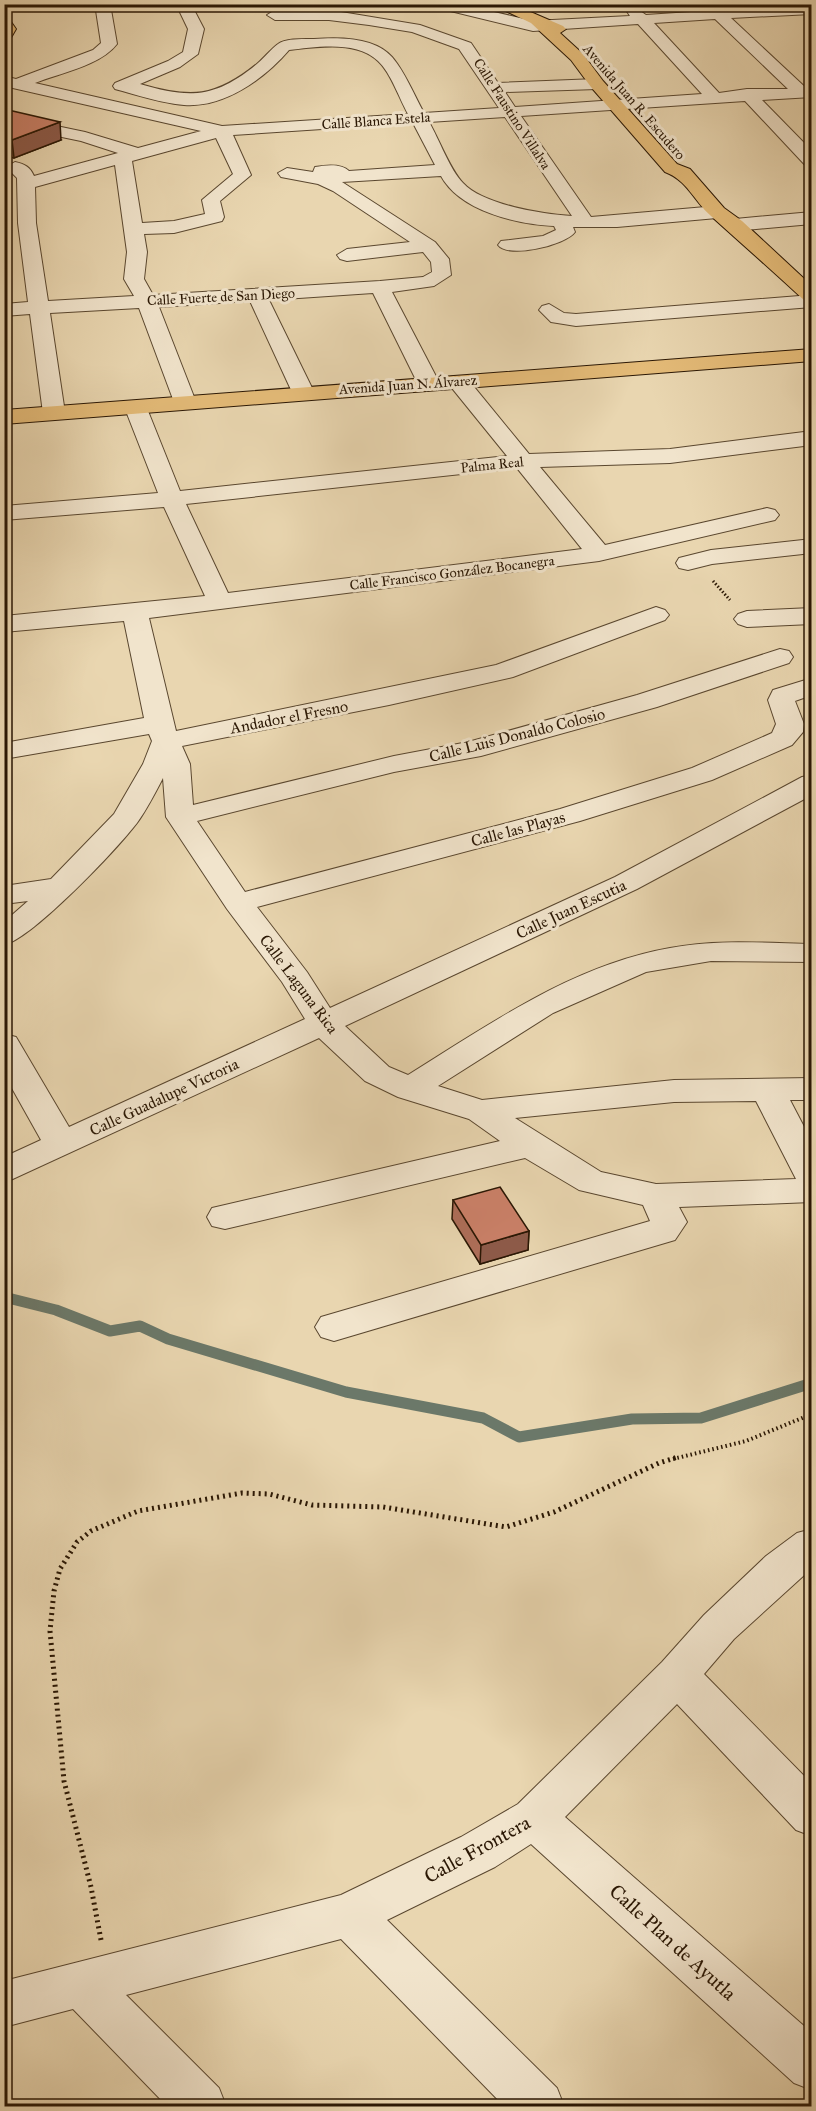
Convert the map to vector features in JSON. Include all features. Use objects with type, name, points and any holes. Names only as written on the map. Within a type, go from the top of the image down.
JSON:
[{"type":"main road","name":"Avenida Juan R. Escudero","points":[[498,4],[581,41],[671,168],[684,173],[717,212],[735,225],[812,299]]},
{"type":"main road","points":[[4,22],[8,29],[4,38]]},
{"type":"main road","name":"Avenida Juan R. Escudero","points":[[543,24],[577,57],[597,84],[624,104]]},
{"type":"main road","name":"Avenida Juan N. Álvarez","points":[[4,417],[303,392],[812,355]]},
{"type":"street","points":[[11,83],[99,53],[109,44],[102,4]]},
{"type":"street","points":[[86,100],[174,64],[190,54],[196,29],[183,4]]},
{"type":"street","points":[[439,4],[523,26],[642,20],[713,10],[793,7],[812,9]]},
{"type":"street","points":[[560,4],[574,22]]},
{"type":"street","points":[[628,4],[713,96]]},
{"type":"street","points":[[793,7],[812,24]]},
{"type":"street","points":[[273,10],[284,46]]},
{"type":"street","name":"Calle Faustino Villalva","points":[[273,10],[359,19],[434,34],[465,46],[586,223]]},
{"type":"street","points":[[713,10],[807,92]]},
{"type":"street","points":[[284,46],[340,44],[380,53],[392,67],[421,118],[456,187],[475,200],[534,218],[561,222],[586,223],[717,212]]},
{"type":"street","points":[[124,84],[196,100],[245,80],[271,64],[284,46]]},
{"type":"street","points":[[11,83],[132,108],[222,131],[242,175]]},
{"type":"street","points":[[493,88],[597,84]]},
{"type":"street","name":"Calle Blanca Estela","points":[[25,184],[222,131],[512,114],[713,96],[807,92]]},
{"type":"street","points":[[747,94],[812,162]]},
{"type":"street","points":[[54,150],[76,136],[132,108]]},
{"type":"street","points":[[4,120],[76,136],[131,155],[137,252],[134,279],[147,301],[185,402]]},
{"type":"street","points":[[316,125],[339,171],[345,177],[446,170]]},
{"type":"street","points":[[782,129],[802,127]]},
{"type":"street","points":[[9,166],[34,158]]},
{"type":"street","points":[[9,166],[67,171]]},
{"type":"street","points":[[9,166],[23,171],[26,178],[27,223],[54,413]]},
{"type":"street","points":[[134,229],[174,227],[215,217],[211,200],[242,175],[339,171]]},
{"type":"street","points":[[287,173],[323,179],[339,187],[428,246]]},
{"type":"street","points":[[542,195],[564,194]]},
{"type":"street","points":[[475,200],[519,197]]},
{"type":"street","points":[[735,225],[812,218]]},
{"type":"street","points":[[508,245],[546,242],[560,237],[566,232],[561,222]]},
{"type":"street","points":[[4,224],[27,223]]},
{"type":"street","points":[[347,255],[428,246]]},
{"type":"street","name":"Calle Fuerte de San Diego","points":[[4,310],[380,287],[437,279],[442,268],[438,256],[428,246]]},
{"type":"street","points":[[380,287],[429,384]]},
{"type":"street","points":[[257,295],[303,392]]},
{"type":"street","points":[[549,310],[558,318],[576,320],[812,299]]},
{"type":"street","points":[[458,382],[599,554]]},
{"type":"street","points":[[135,406],[172,499],[220,602]]},
{"type":"street","name":"Palma Real","points":[[4,513],[172,499],[524,461],[670,456],[812,438]]},
{"type":"street","points":[[670,456],[682,478]]},
{"type":"street","name":"Calle Francisco González Bocanegra","points":[[4,624],[220,602],[599,554],[767,515]]},
{"type":"street","points":[[688,563],[711,556],[812,546]]},
{"type":"street","name":"Calle Laguna Rica","points":[[135,612],[162,733],[176,764],[180,817],[238,903],[296,979],[324,1024],[377,1074],[410,1089],[482,1111],[674,1091],[812,1089]]},
{"type":"street","name":"Andador el Fresno","points":[[4,751],[162,733],[389,697],[504,671],[656,615]]},
{"type":"street","points":[[747,619],[812,616]]},
{"type":"street","name":"Calle Luis Donaldo Colosio","points":[[180,817],[384,766],[471,750],[647,701],[780,657]]},
{"type":"street","name":"Calle las Playas","points":[[238,903],[581,812],[702,774],[782,739],[789,732],[790,724],[781,700],[782,696],[811,687]]},
{"type":"street","points":[[4,936],[19,926],[60,887],[126,818],[158,764],[162,733]]},
{"type":"street","name":"Calle Juan Escutia","points":[[324,1024],[626,883],[812,783]]},
{"type":"street","points":[[4,895],[60,887]]},
{"type":"street","points":[[410,1089],[542,1006],[636,965],[670,957],[711,952],[812,952]]},
{"type":"street","name":"Calle Guadalupe Victoria","points":[[4,1171],[324,1024]]},
{"type":"street","points":[[4,1044],[61,1144]]},
{"type":"street","points":[[768,1090],[812,1176]]},
{"type":"street","points":[[482,1111],[530,1145],[591,1182],[656,1196],[812,1190]]},
{"type":"street","points":[[225,1217],[530,1145]]},
{"type":"street","points":[[334,1328],[662,1232],[669,1222],[656,1196]]},
{"type":"street","name":"Calle Frontera","points":[[4,2004],[350,1915],[478,1852],[534,1818],[677,1675],[719,1627],[781,1568],[812,1545]]},
{"type":"street","points":[[677,1675],[812,1816]]},
{"type":"street","name":"Calle Plan de Ayutla","points":[[534,1818],[812,2066]]},
{"type":"street","points":[[350,1915],[539,2106]]},
{"type":"street","points":[[95,1981],[201,2106]]},
{"type":"path","points":[[95,1981],[92,1887],[64,1781],[50,1631],[57,1576],[63,1562],[84,1536],[114,1520],[138,1511],[242,1492],[268,1494],[312,1505],[383,1507],[506,1527],[554,1512],[659,1463],[705,1449],[746,1441],[812,1414]]},
{"type":"building","points":[[4,109],[60,122],[12,140],[4,138]]},
{"type":"building","points":[[500,1187],[529,1231],[481,1245],[453,1200]]},
{"type":"waterway","points":[[4,1297],[56,1310],[110,1331],[140,1326],[168,1339],[346,1392],[483,1418],[519,1437],[632,1419],[701,1418],[812,1383]]}]
